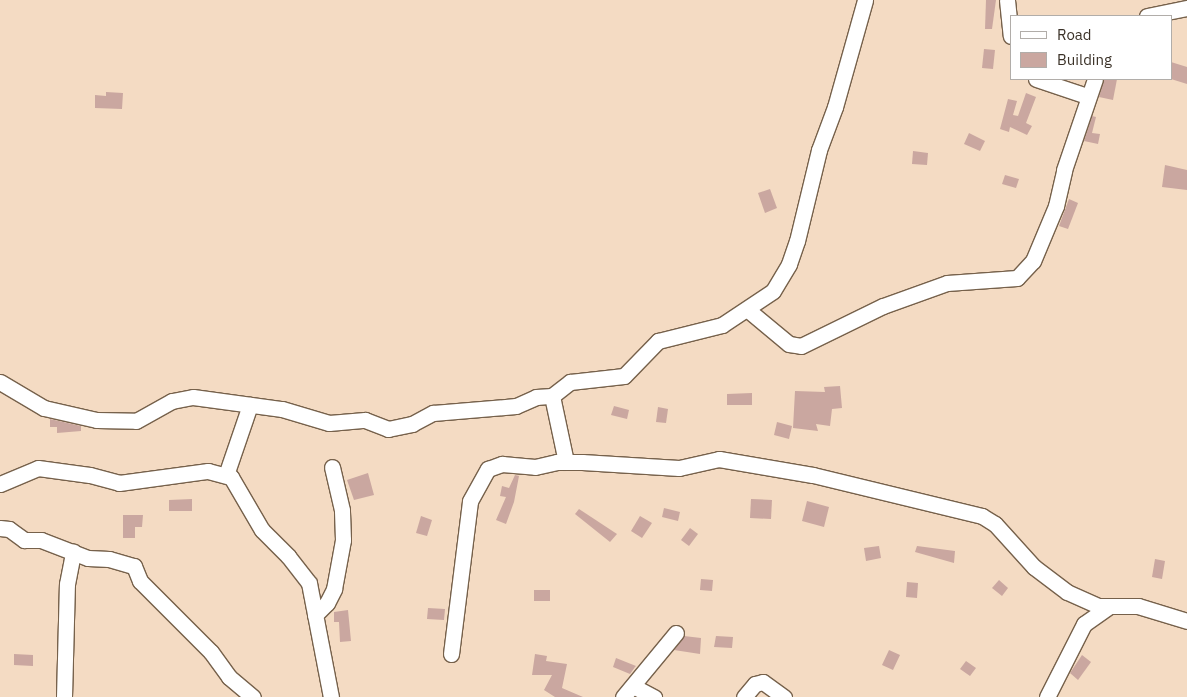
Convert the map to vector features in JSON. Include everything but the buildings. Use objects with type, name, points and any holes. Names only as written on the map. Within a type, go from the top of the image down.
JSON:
[{"type":"street","points":[[0,382],[44,408],[97,420],[136,421],[187,397],[282,409],[329,423],[365,420],[388,429],[412,424],[433,414],[516,406],[536,397],[552,396],[570,382],[624,376],[658,341],[672,335],[709,330],[748,310],[773,291],[789,264],[819,150],[835,107],[865,0]]},
{"type":"street","points":[[1007,0],[1010,27]]},
{"type":"street","points":[[1152,15],[1187,8]]},
{"type":"street","points":[[1039,80],[1087,96]]},
{"type":"street","points":[[748,310],[789,344],[801,346],[883,306],[947,284],[1017,278],[1033,261],[1056,206],[1064,170],[1087,96],[1095,80]]},
{"type":"street","points":[[552,396],[566,462]]},
{"type":"street","points":[[226,474],[250,405]]},
{"type":"street","points":[[451,654],[468,515],[481,477],[496,464],[535,467],[566,462],[679,468],[719,459],[814,475],[982,516],[995,524],[1034,567],[1054,584],[1094,604],[1108,607],[1138,606],[1187,621]]},
{"type":"street","points":[[315,615],[327,603],[334,589],[343,540],[342,510],[332,467]]},
{"type":"street","points":[[0,484],[38,468],[90,475],[119,483],[208,471],[226,474],[244,496],[262,530],[305,575],[331,697]]},
{"type":"street","points":[[0,528],[9,529],[24,540],[41,540],[88,558],[109,559],[134,566],[140,581],[211,652],[228,677],[253,697]]},
{"type":"street","points":[[64,697],[67,584],[73,552]]},
{"type":"street","points":[[1047,697],[1084,624],[1108,607]]},
{"type":"street","points":[[654,697],[628,692],[676,633]]},
{"type":"street","points":[[744,697],[755,684],[763,682],[784,697]]}]
